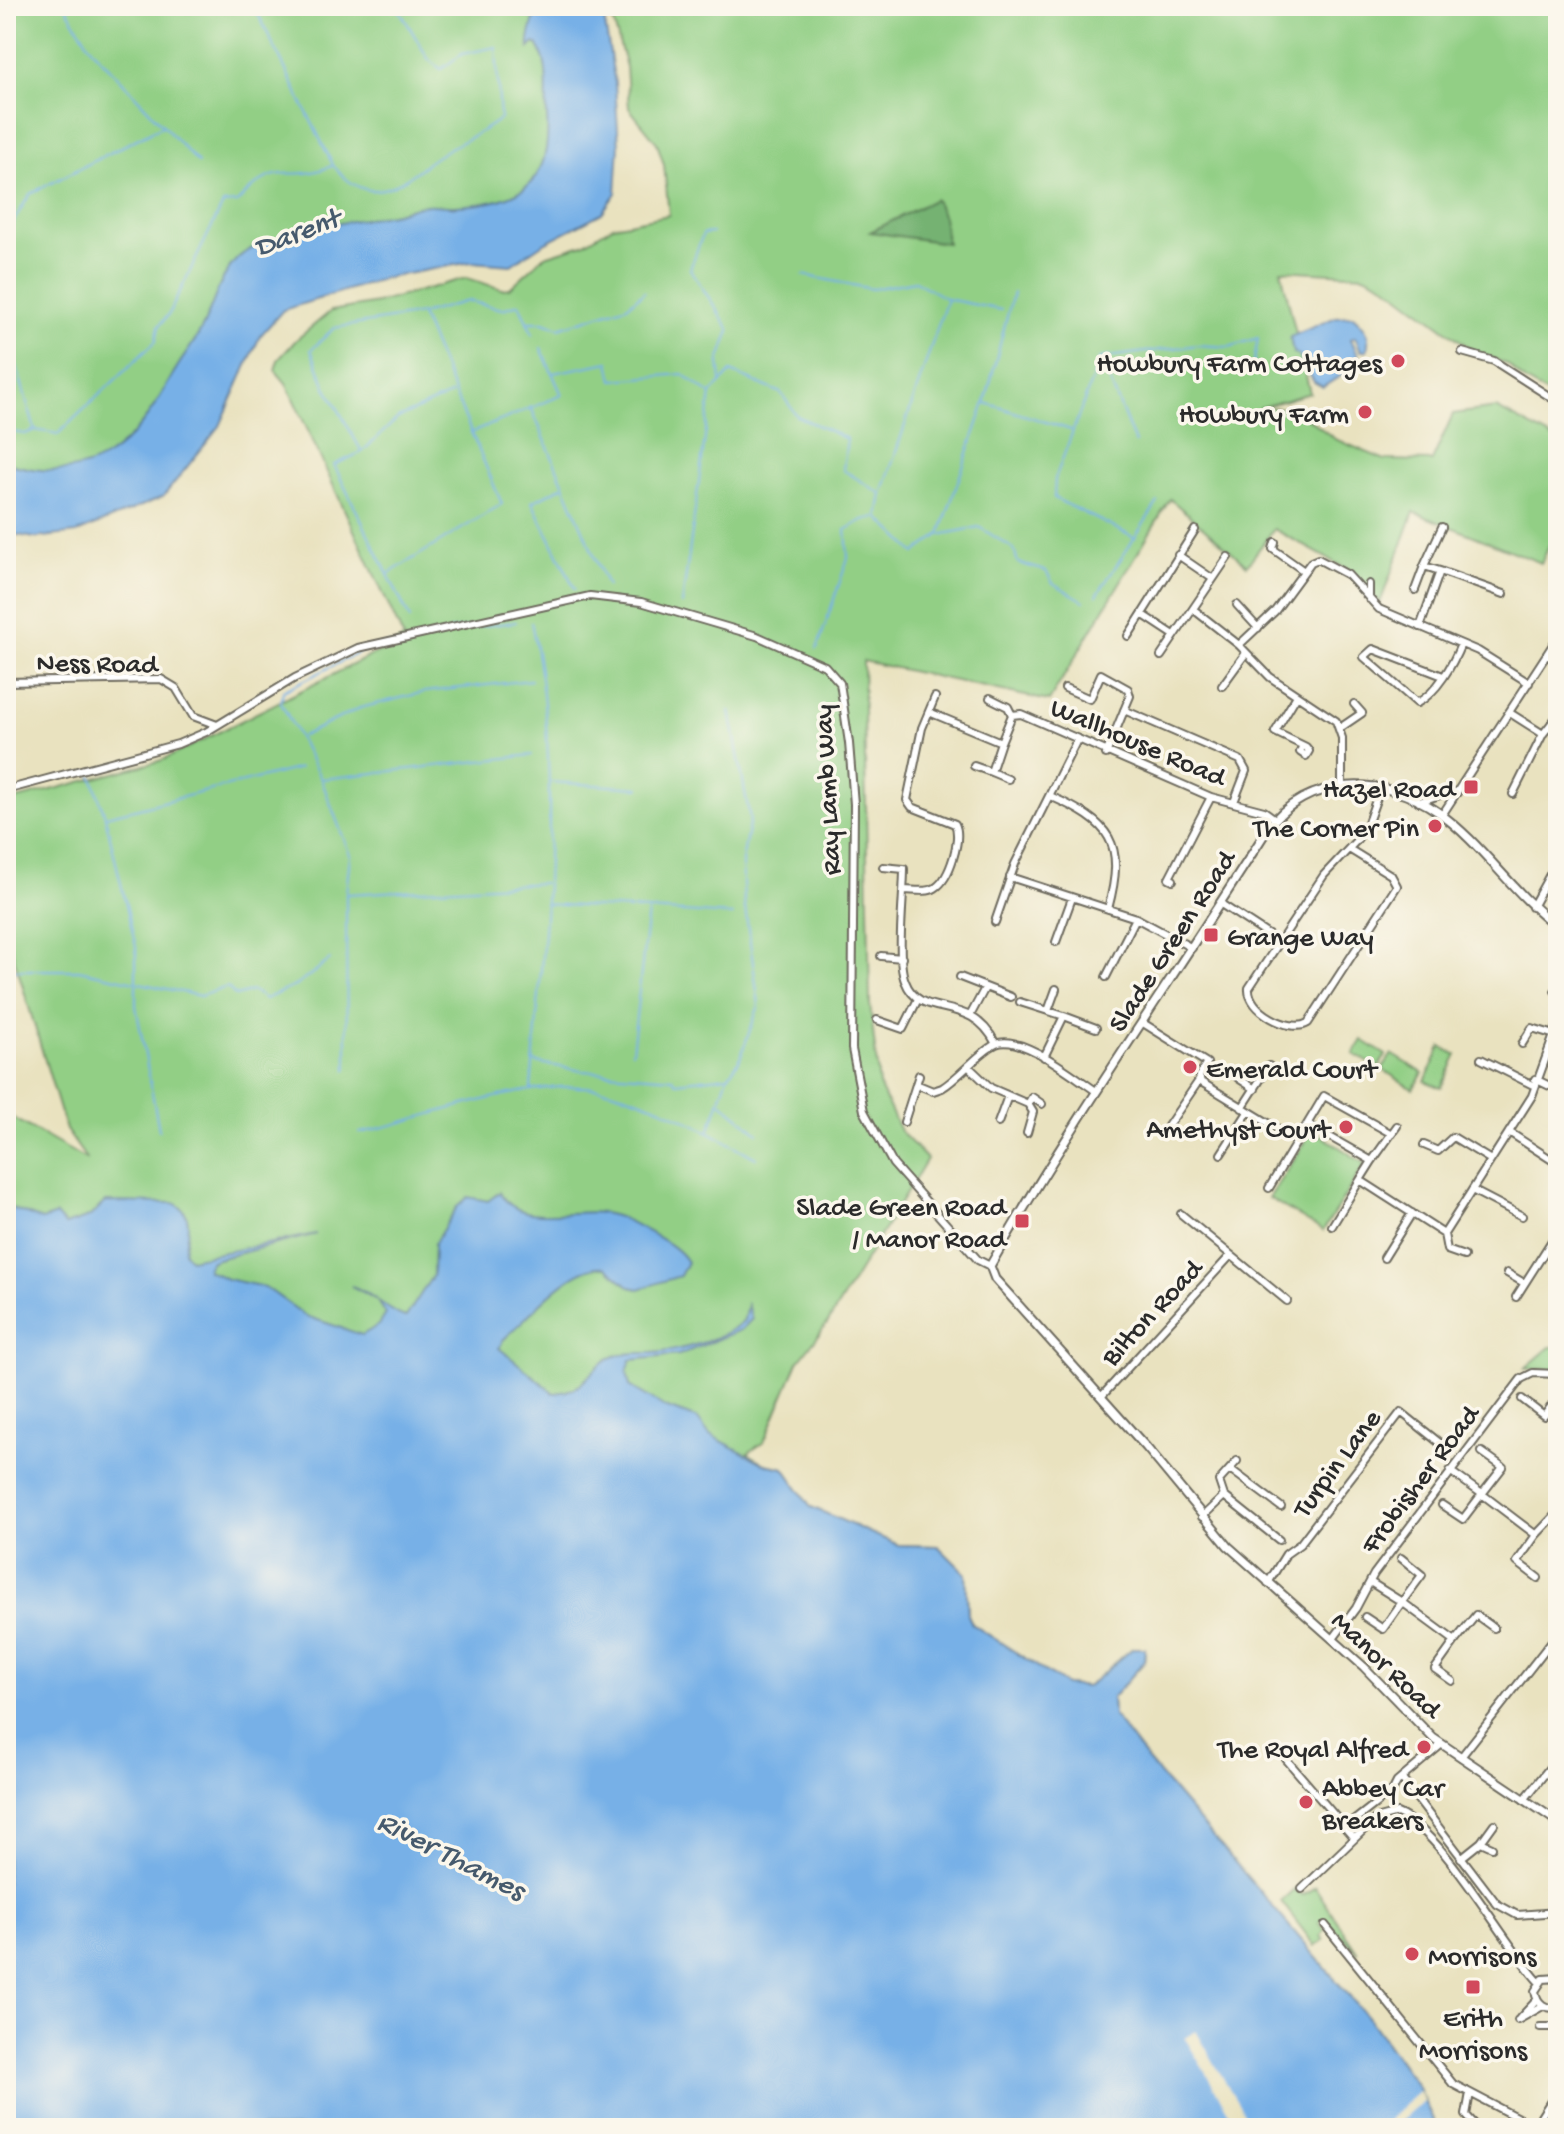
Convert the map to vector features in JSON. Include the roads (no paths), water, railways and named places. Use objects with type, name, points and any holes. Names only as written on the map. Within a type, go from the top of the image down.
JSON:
[{"type":"street","points":[[1462,352],[1494,361],[1558,402]]},
{"type":"street","points":[[1415,590],[1442,527]]},
{"type":"street","points":[[1128,636],[1195,530]]},
{"type":"street","points":[[1275,542],[1273,549],[1304,571]]},
{"type":"street","points":[[1178,555],[1213,579]]},
{"type":"street","points":[[1161,656],[1228,557]]},
{"type":"street","points":[[1239,645],[1282,603],[1304,571],[1318,559],[1346,573],[1379,609],[1461,644],[1529,683]]},
{"type":"street","points":[[1424,566],[1504,594]]},
{"type":"street","points":[[1420,627],[1440,571]]},
{"type":"street","points":[[1369,584],[1369,599]]},
{"type":"street","name":"Ray Lamb Way","points":[[217,725],[271,691],[358,648],[590,596],[641,602],[757,636],[825,666],[838,677],[849,743],[854,804],[852,1049],[864,1111],[876,1139],[917,1192]]},
{"type":"street","points":[[1237,605],[1258,628]]},
{"type":"street","points":[[1193,609],[1239,645],[1296,697],[1328,714],[1340,728],[1342,785]]},
{"type":"street","points":[[1142,614],[1174,635]]},
{"type":"street","points":[[1442,815],[1558,637]]},
{"type":"street","points":[[1443,676],[1373,649],[1364,657],[1417,703],[1427,698],[1443,676],[1461,644]]},
{"type":"street","points":[[1222,686],[1246,653]]},
{"type":"street","points":[[1547,655],[1558,662]]},
{"type":"street","points":[[1065,688],[1090,699],[1101,674],[1128,689],[1130,696],[1106,754]]},
{"type":"street","name":"Ness Road","points":[[6,682],[161,679],[176,688],[193,716],[217,725]]},
{"type":"street","points":[[904,890],[931,890],[940,884],[959,839],[955,824],[912,807],[907,800],[910,773],[935,697]]},
{"type":"street","points":[[1296,697],[1272,731],[1302,747]]},
{"type":"street","name":"Wallhouse Road","points":[[990,698],[1008,707],[1012,715],[1021,714],[1106,754],[1211,797],[1234,802],[1275,819]]},
{"type":"street","points":[[1340,728],[1363,715],[1354,704]]},
{"type":"street","points":[[1124,710],[1240,760],[1246,771],[1234,802]]},
{"type":"street","points":[[929,712],[1001,742]]},
{"type":"street","points":[[1510,713],[1543,734]]},
{"type":"street","points":[[991,772],[1012,715]]},
{"type":"street","points":[[1513,794],[1543,734],[1558,715]]},
{"type":"street","points":[[6,790],[177,745],[217,725]]},
{"type":"street","points":[[995,922],[1010,877],[1077,740]]},
{"type":"street","points":[[974,766],[1008,779]]},
{"type":"street","name":"Slade Green Road","points":[[1096,1091],[1275,819],[1308,795],[1342,785],[1380,789],[1419,802],[1442,815],[1532,907],[1558,927]]},
{"type":"street","points":[[1349,849],[1391,875],[1397,886],[1304,1027],[1293,1026],[1256,1009],[1248,995],[1249,988],[1324,875],[1367,825],[1380,789]]},
{"type":"street","points":[[1419,802],[1451,791],[1457,793]]},
{"type":"street","points":[[1050,796],[1087,812],[1110,838],[1117,867],[1108,909]]},
{"type":"street","points":[[1169,878],[1211,797]]},
{"type":"street","points":[[1532,907],[1558,860]]},
{"type":"street","points":[[883,867],[904,869],[903,978],[918,999],[930,1006],[971,1014],[982,1022],[996,1044]]},
{"type":"street","points":[[1010,877],[1136,918],[1192,948]]},
{"type":"street","points":[[1055,942],[1072,898]]},
{"type":"street","points":[[1221,904],[1279,942]]},
{"type":"street","points":[[1106,977],[1136,918]]},
{"type":"street","points":[[881,956],[902,958]]},
{"type":"street","points":[[960,977],[1011,997]]},
{"type":"street","points":[[971,1014],[985,988]]},
{"type":"street","points":[[1048,1011],[1056,989]]},
{"type":"street","points":[[877,1020],[903,1029],[918,999]]},
{"type":"street","points":[[1020,1002],[1096,1028]]},
{"type":"street","points":[[1044,1057],[1064,1016]]},
{"type":"street","points":[[1143,1023],[1207,1063],[1200,1079],[1168,1126]]},
{"type":"street","points":[[1447,1250],[1444,1234],[1509,1132],[1554,1050],[1558,1024]]},
{"type":"street","points":[[1522,1044],[1532,1028],[1555,1035]]},
{"type":"street","points":[[916,1084],[933,1091],[970,1068],[996,1044],[1021,1045],[1096,1091],[1046,1167],[990,1266]]},
{"type":"street","points":[[1481,1059],[1558,1090]]},
{"type":"street","points":[[1221,1154],[1269,1066]]},
{"type":"street","points":[[970,1068],[991,1088],[1028,1104],[1033,1112],[1027,1133]]},
{"type":"street","points":[[904,1122],[919,1075]]},
{"type":"street","points":[[1238,1078],[1255,1089]]},
{"type":"street","points":[[1200,1079],[1298,1141]]},
{"type":"street","points":[[998,1123],[1008,1096]]},
{"type":"street","points":[[1269,1188],[1326,1096],[1392,1134]]},
{"type":"street","points":[[1028,1104],[1032,1097],[1042,1104]]},
{"type":"street","points":[[1309,1125],[1372,1161]]},
{"type":"street","points":[[1332,1226],[1397,1126]]},
{"type":"street","points":[[1509,1132],[1555,1162]]},
{"type":"street","points":[[1424,1145],[1435,1151],[1453,1137],[1491,1160]]},
{"type":"street","points":[[1360,1180],[1444,1234]]},
{"type":"street","points":[[1472,1190],[1522,1216]]},
{"type":"street","name":"Manor Road","points":[[917,1192],[978,1260],[990,1266],[995,1279],[1101,1397],[1202,1517],[1268,1583],[1333,1639],[1442,1744],[1558,1822]]},
{"type":"street","points":[[1384,1258],[1412,1213]]},
{"type":"street","name":"Bilton Road","points":[[1181,1214],[1287,1301]]},
{"type":"street","points":[[1516,1297],[1558,1231]]},
{"type":"street","points":[[1440,1256],[1447,1250]]},
{"type":"street","points":[[1447,1250],[1464,1256]]},
{"type":"street","name":"Bilton Road","points":[[1101,1397],[1231,1255]]},
{"type":"street","points":[[1507,1273],[1524,1283]]},
{"type":"street","name":"Frobisher Road","points":[[1333,1639],[1450,1471],[1521,1379],[1533,1373],[1558,1374]]},
{"type":"street","name":"Frobisher Road","points":[[1522,1399],[1544,1416],[1558,1397]]},
{"type":"street","name":"Turpin Lane","points":[[1268,1583],[1286,1554],[1300,1544],[1401,1412],[1446,1448]]},
{"type":"street","points":[[1442,1505],[1463,1519],[1503,1467],[1482,1452]]},
{"type":"street","points":[[1237,1461],[1219,1481],[1224,1496],[1279,1540]]},
{"type":"street","points":[[1230,1469],[1281,1507]]},
{"type":"street","points":[[1450,1471],[1536,1535]]},
{"type":"street","points":[[1202,1517],[1224,1496]]},
{"type":"street","points":[[1538,1578],[1517,1562],[1536,1535],[1558,1512]]},
{"type":"street","points":[[1365,1617],[1383,1629],[1422,1575],[1401,1558]]},
{"type":"street","points":[[1370,1582],[1455,1641]]},
{"type":"street","points":[[1452,1681],[1435,1669],[1455,1641],[1476,1615],[1494,1628]]},
{"type":"street","points":[[1461,1757],[1558,1633]]},
{"type":"street","points":[[1352,1822],[1393,1790],[1442,1744]]},
{"type":"street","points":[[1524,1800],[1558,1757]]},
{"type":"street","points":[[1286,1759],[1353,1837]]},
{"type":"street","points":[[1402,1779],[1497,1904],[1509,1912],[1558,1912]]},
{"type":"street","points":[[1302,1889],[1353,1837],[1381,1815],[1390,1812],[1405,1816],[1448,1861],[1539,1982],[1540,2003],[1558,2007]]},
{"type":"street","points":[[1461,1858],[1481,1842],[1494,1824]]},
{"type":"street","points":[[1481,1842],[1492,1847]]},
{"type":"street","points":[[1325,1925],[1453,2084],[1536,2127],[1558,2090]]},
{"type":"street","points":[[1539,1982],[1550,1976],[1558,1978]]},
{"type":"street","points":[[1540,2027],[1553,2027],[1558,2031]]},
{"type":"street","points":[[1423,2061],[1431,2055]]},
{"type":"street","points":[[1470,2093],[1466,2115],[1478,2128]]},
{"type":"water","points":[[533,6],[602,6],[615,83],[619,146],[616,193],[602,213],[542,244],[511,265],[471,262],[385,278],[283,310],[260,336],[220,426],[163,497],[77,533],[35,538],[6,533],[6,463],[62,470],[85,466],[124,443],[141,425],[195,340],[229,268],[248,251],[287,235],[418,206],[456,206],[498,200],[527,186],[544,159],[547,140],[545,63],[538,45],[534,43],[529,48]]},
{"type":"water","points":[[1353,316],[1366,331],[1367,350],[1361,351],[1355,337],[1351,339],[1359,357],[1357,365],[1323,387],[1314,382],[1298,355],[1293,353],[1290,337],[1336,317]]},
{"type":"water","name":"River Thames","points":[[500,1192],[508,1203],[519,1210],[533,1213],[591,1212],[617,1216],[668,1243],[687,1262],[680,1276],[639,1289],[630,1287],[606,1267],[593,1268],[551,1294],[503,1340],[499,1348],[554,1393],[575,1388],[599,1365],[615,1356],[675,1350],[713,1339],[744,1320],[747,1305],[752,1319],[741,1330],[679,1355],[631,1360],[627,1372],[630,1386],[665,1407],[698,1419],[710,1435],[765,1464],[784,1468],[811,1507],[898,1545],[938,1546],[966,1574],[968,1615],[972,1624],[1066,1685],[1087,1687],[1133,1648],[1145,1648],[1144,1662],[1112,1698],[1113,1715],[1148,1761],[1369,2019],[1417,2086],[1437,2128],[6,2128],[6,1206],[42,1220],[56,1215],[65,1225],[89,1217],[105,1202],[174,1203],[181,1207],[187,1218],[184,1252],[190,1259],[316,1234],[217,1259],[210,1262],[207,1270],[227,1279],[265,1287],[306,1316],[362,1335],[379,1325],[386,1314],[378,1301],[406,1317],[433,1275],[434,1244],[457,1207],[468,1197],[488,1201]]},
{"type":"waterway","points":[[65,6],[91,48],[198,163]]},
{"type":"waterway","points":[[254,6],[333,165],[348,181],[363,189],[377,190],[403,180],[500,119],[496,47],[462,54],[441,69],[429,60],[397,6]]},
{"type":"waterway","points":[[6,234],[30,194],[162,126]]},
{"type":"waterway","points":[[35,430],[58,434],[156,341],[159,326],[169,314],[223,204],[237,203],[252,188],[274,175],[304,173],[332,166]]},
{"type":"waterway","points":[[712,233],[703,234],[690,269],[730,330],[719,362],[721,381]]},
{"type":"waterway","points":[[803,275],[872,289],[915,281],[947,299],[1001,310]]},
{"type":"waterway","points":[[528,322],[544,322],[559,328],[627,306],[644,292]]},
{"type":"waterway","points":[[940,534],[985,403],[1013,293]]},
{"type":"waterway","points":[[878,516],[882,494],[947,299]]},
{"type":"waterway","points":[[362,452],[327,389],[311,350],[334,328],[421,314],[468,301],[502,309],[519,304],[533,335]]},
{"type":"waterway","points":[[388,574],[502,504],[421,315]]},
{"type":"waterway","points":[[6,329],[35,430],[25,434],[6,431]]},
{"type":"waterway","points":[[1135,538],[1054,498],[1055,479],[1100,358],[1198,345],[1229,347],[1258,338],[1252,372]]},
{"type":"waterway","points":[[471,433],[562,395],[541,348]]},
{"type":"waterway","points":[[1101,359],[1135,443]]},
{"type":"waterway","points":[[553,373],[609,362],[613,380],[683,374],[710,394]]},
{"type":"waterway","points":[[682,604],[711,394],[731,372],[781,393],[797,416],[847,439],[843,470],[882,494]]},
{"type":"waterway","points":[[410,619],[334,465],[362,452],[398,418],[452,394]]},
{"type":"waterway","points":[[986,403],[1071,430]]},
{"type":"waterway","points":[[531,407],[607,586]]},
{"type":"waterway","points":[[563,486],[532,502],[575,589]]},
{"type":"waterway","points":[[1097,595],[1158,502]]},
{"type":"waterway","points":[[817,649],[848,558],[846,530],[863,520],[878,517],[915,553],[939,535],[979,527],[1014,549],[1018,563],[1046,571],[1053,583],[1084,601]]},
{"type":"waterway","points":[[450,630],[516,622]]},
{"type":"waterway","points":[[531,622],[547,738],[549,796],[545,914],[531,1089]]},
{"type":"waterway","points":[[347,1070],[346,894],[350,855],[321,779],[281,703],[283,691],[360,652],[389,644]]},
{"type":"waterway","points":[[302,736],[360,708],[425,692],[531,680]]},
{"type":"waterway","points":[[709,1132],[728,1076],[739,1061],[759,1005],[744,901],[742,861],[750,819],[730,711]]},
{"type":"waterway","points":[[322,779],[532,755]]},
{"type":"waterway","points":[[106,816],[300,768]]},
{"type":"waterway","points":[[92,776],[105,816],[136,947],[136,1006],[159,1130]]},
{"type":"waterway","points":[[550,782],[640,788]]},
{"type":"waterway","points":[[347,894],[544,883]]},
{"type":"waterway","points":[[545,904],[733,915]]},
{"type":"waterway","points":[[632,1052],[648,911]]},
{"type":"waterway","points":[[6,970],[79,970],[200,996],[227,987],[236,996],[253,991],[265,999],[297,985],[330,960]]},
{"type":"waterway","points":[[534,1062],[583,1071],[673,1078],[676,1082],[728,1076]]},
{"type":"waterway","points":[[360,1133],[519,1092],[582,1087],[611,1091],[649,1103],[756,1158]]},
{"type":"waterway","points":[[721,1102],[758,1133]]},
{"type":"place","name":"Howbury Farm Cottages","points":[[1398,361]]},
{"type":"place","name":"Howbury Farm","points":[[1365,412]]},
{"type":"place","name":"Hazel Road","points":[[1471,787]]},
{"type":"place","name":"The Corner Pin","points":[[1435,826]]},
{"type":"place","name":"Grange Way","points":[[1211,935]]},
{"type":"place","name":"Emerald Court","points":[[1190,1067]]},
{"type":"place","name":"Amethyst Court","points":[[1346,1127]]},
{"type":"place","name":"Slade Green Road / Manor Road","points":[[1022,1221]]},
{"type":"place","name":"The Royal Alfred","points":[[1424,1747]]},
{"type":"place","name":"Abbey Car Breakers","points":[[1306,1802]]},
{"type":"place","name":"Morrisons","points":[[1412,1954]]},
{"type":"place","name":"Erith Morrisons","points":[[1473,1987]]},
{"type":"water label","name":"Darent","points":[[296,231]]}]
